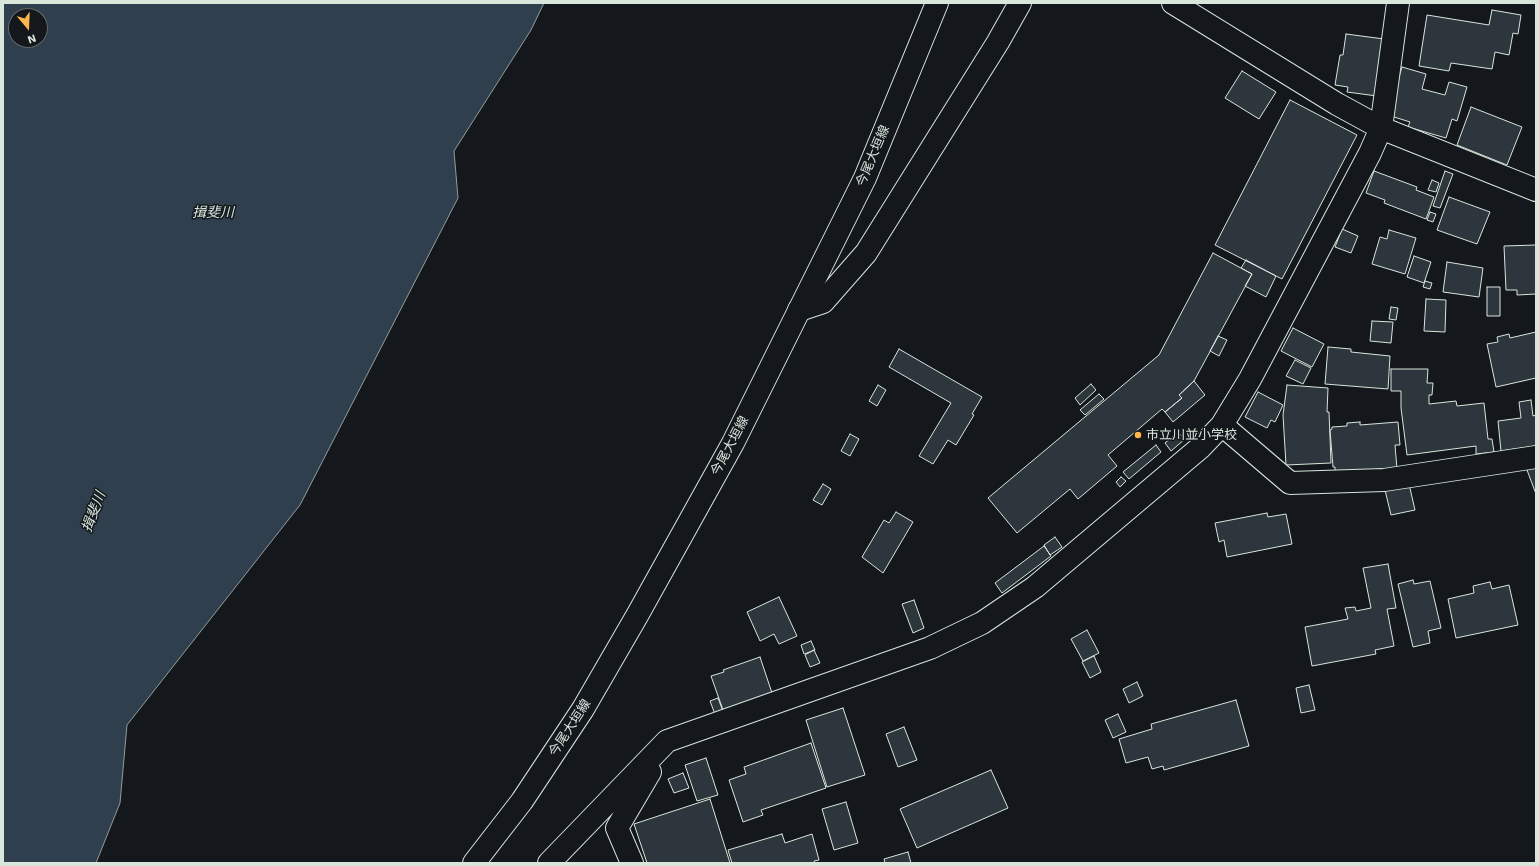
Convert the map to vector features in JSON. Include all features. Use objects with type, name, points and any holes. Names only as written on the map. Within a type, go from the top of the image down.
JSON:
[{"type":"street","name":"今尾大垣線","points":[[474,863],[522,801],[583,709],[638,614],[733,443],[865,178],[937,3]]},
{"type":"street","points":[[799,310],[823,302],[866,253],[998,42],[1020,3]]},
{"type":"street","points":[[549,863],[667,742],[930,648],[982,623],[1035,587],[1201,447],[1222,425],[1250,379],[1370,153],[1381,128],[1398,3]]},
{"type":"street","points":[[1186,6],[1337,104],[1381,128],[1536,190]]},
{"type":"street","points":[[1222,425],[1290,483],[1384,480],[1536,457]]},
{"type":"street","points":[[632,863],[617,828],[667,742]]},
{"type":"water","name":"揖斐川","points":[[3,3],[544,3],[531,30],[454,151],[458,198],[300,505],[127,725],[120,803],[96,863],[3,863]]},
{"type":"building","points":[[1492,10],[1521,15],[1518,34],[1513,33],[1509,55],[1495,52],[1492,69],[1451,63],[1449,71],[1419,66],[1427,15],[1489,25]]},
{"type":"building","points":[[1346,34],[1384,39],[1377,96],[1347,92],[1348,87],[1335,85],[1340,55],[1343,55]]},
{"type":"building","points":[[1402,67],[1426,74],[1422,89],[1445,95],[1449,82],[1467,87],[1457,121],[1452,119],[1446,138],[1408,127],[1410,122],[1391,116],[1390,107]]},
{"type":"building","points":[[1242,71],[1276,92],[1259,119],[1225,98]]},
{"type":"building","points":[[1290,100],[1357,135],[1282,279],[1215,245]]},
{"type":"building","points":[[1471,107],[1522,127],[1507,165],[1457,145]]},
{"type":"building","points":[[1374,171],[1417,187],[1416,190],[1434,197],[1426,219],[1384,203],[1385,200],[1366,193]]},
{"type":"building","points":[[1445,171],[1453,174],[1440,208],[1433,206]]},
{"type":"building","points":[[1432,180],[1439,183],[1436,192],[1428,190]]},
{"type":"building","points":[[1449,197],[1490,212],[1477,244],[1437,230]]},
{"type":"building","points":[[1430,212],[1436,214],[1433,222],[1427,220]]},
{"type":"building","points":[[1342,229],[1358,236],[1351,253],[1335,247]]},
{"type":"building","points":[[1389,230],[1416,238],[1405,274],[1372,264],[1380,237],[1387,239]]},
{"type":"building","points":[[1536,245],[1536,294],[1517,295],[1517,290],[1506,290],[1504,246]]},
{"type":"building","points":[[1213,253],[1252,274],[1194,381],[1179,395],[1182,398],[1165,412],[1162,409],[1108,455],[1117,466],[1078,499],[1070,489],[1017,533],[988,498],[1159,355]]},
{"type":"building","points":[[1414,256],[1431,262],[1424,283],[1407,277]]},
{"type":"building","points":[[1246,260],[1276,276],[1266,297],[1245,286],[1252,274],[1241,268]]},
{"type":"building","points":[[1447,262],[1483,268],[1479,297],[1443,292]]},
{"type":"building","points":[[1425,281],[1432,283],[1430,289],[1423,287]]},
{"type":"building","points":[[1487,287],[1500,287],[1500,316],[1487,316]]},
{"type":"building","points":[[1426,299],[1446,300],[1445,332],[1424,331]]},
{"type":"building","points":[[1391,307],[1398,308],[1396,320],[1389,319]]},
{"type":"building","points":[[1372,321],[1393,322],[1391,343],[1370,341]]},
{"type":"building","points":[[1293,328],[1324,344],[1312,367],[1281,351]]},
{"type":"building","points":[[1536,332],[1536,378],[1496,387],[1487,344],[1498,342],[1497,337],[1509,334],[1510,338]]},
{"type":"building","points":[[1218,336],[1227,340],[1219,356],[1210,351]]},
{"type":"building","points":[[1328,347],[1351,349],[1351,352],[1390,356],[1388,389],[1325,384]]},
{"type":"building","points":[[899,349],[982,397],[972,414],[974,415],[956,445],[948,440],[933,464],[919,456],[951,403],[889,367]]},
{"type":"building","points":[[1295,360],[1311,368],[1303,384],[1286,376]]},
{"type":"building","points":[[1391,369],[1428,369],[1427,383],[1433,383],[1432,395],[1429,395],[1429,404],[1456,401],[1457,406],[1484,403],[1488,439],[1492,439],[1494,452],[1476,454],[1476,446],[1407,455],[1401,408],[1401,391],[1391,391]]},
{"type":"building","points":[[1194,381],[1205,395],[1173,422],[1165,412],[1182,398],[1179,395]]},
{"type":"building","points":[[1091,384],[1096,390],[1080,405],[1075,398]]},
{"type":"building","points":[[878,385],[886,390],[877,406],[869,401]]},
{"type":"building","points":[[1287,385],[1328,388],[1327,412],[1329,412],[1331,463],[1286,465],[1283,415]]},
{"type":"building","points":[[1258,392],[1283,405],[1275,422],[1271,420],[1267,428],[1245,417]]},
{"type":"building","points":[[1099,394],[1104,399],[1085,415],[1080,410]]},
{"type":"building","points":[[1531,400],[1533,416],[1536,415],[1536,446],[1501,451],[1498,421],[1521,418],[1519,402]]},
{"type":"building","points":[[1360,422],[1360,425],[1398,422],[1400,445],[1395,445],[1397,469],[1335,474],[1330,430],[1332,427],[1347,426],[1347,423]]},
{"type":"building","points":[[1178,432],[1185,439],[1171,451],[1165,443]]},
{"type":"building","points":[[850,434],[859,439],[850,456],[841,451]]},
{"type":"building","points":[[1156,445],[1161,452],[1129,479],[1123,472]]},
{"type":"building","points":[[1536,467],[1536,494],[1527,470]]},
{"type":"building","points":[[1121,477],[1126,481],[1120,487],[1116,482]]},
{"type":"building","points":[[823,484],[831,489],[822,505],[813,500]]},
{"type":"building","points":[[1409,484],[1415,510],[1391,515],[1385,490]]},
{"type":"building","points":[[896,512],[913,522],[883,573],[862,557],[884,520],[889,523]]},
{"type":"building","points":[[1267,513],[1268,517],[1286,514],[1292,544],[1227,557],[1224,540],[1219,542],[1215,523]]},
{"type":"building","points":[[1055,537],[1062,547],[1050,555],[1044,545]]},
{"type":"building","points":[[1044,546],[1051,556],[1002,593],[995,583]]},
{"type":"building","points":[[1388,564],[1396,608],[1387,609],[1394,646],[1375,650],[1376,654],[1312,666],[1305,627],[1348,619],[1345,608],[1355,607],[1356,611],[1371,608],[1363,568]]},
{"type":"building","points":[[1413,580],[1414,584],[1430,581],[1441,628],[1428,631],[1430,643],[1413,647],[1398,584]]},
{"type":"building","points":[[1490,582],[1492,589],[1509,585],[1518,625],[1456,638],[1448,599],[1474,593],[1473,586]]},
{"type":"building","points":[[779,597],[797,636],[779,644],[774,634],[760,641],[747,612]]},
{"type":"building","points":[[914,600],[924,628],[913,633],[902,604]]},
{"type":"building","points":[[1087,630],[1099,653],[1083,661],[1071,639]]},
{"type":"building","points":[[811,641],[815,650],[804,654],[801,645]]},
{"type":"building","points":[[814,650],[820,663],[810,667],[805,655]]},
{"type":"building","points":[[1094,656],[1101,672],[1090,678],[1082,662]]},
{"type":"building","points":[[760,657],[772,693],[723,710],[711,676],[724,672],[723,670]]},
{"type":"building","points":[[1137,682],[1143,696],[1129,703],[1123,689]]},
{"type":"building","points":[[1309,685],[1315,710],[1301,713],[1296,688]]},
{"type":"building","points":[[718,698],[724,714],[716,717],[710,701]]},
{"type":"building","points":[[1236,700],[1249,746],[1164,770],[1163,766],[1152,769],[1148,757],[1126,763],[1119,739],[1152,729],[1151,724]]},
{"type":"building","points":[[843,708],[865,775],[827,787],[806,720]]},
{"type":"building","points":[[1118,714],[1126,732],[1113,738],[1105,720]]},
{"type":"building","points":[[904,727],[917,760],[898,767],[886,734]]},
{"type":"building","points":[[811,743],[826,788],[761,810],[763,815],[743,822],[729,780],[746,774],[744,767]]},
{"type":"building","points":[[706,758],[718,795],[697,801],[685,765]]},
{"type":"building","points":[[991,770],[1008,808],[917,848],[900,809]]},
{"type":"building","points":[[683,773],[689,788],[674,793],[668,779]]},
{"type":"building","points":[[710,799],[730,863],[647,863],[634,824]]},
{"type":"building","points":[[846,802],[858,843],[834,850],[822,809]]},
{"type":"building","points":[[782,834],[785,843],[812,834],[819,860],[814,861],[815,863],[732,863],[728,850]]},
{"type":"building","points":[[908,852],[911,863],[885,863],[884,859]]},
{"type":"place","name":"市立川並小学校","points":[[1138,435]]}]
